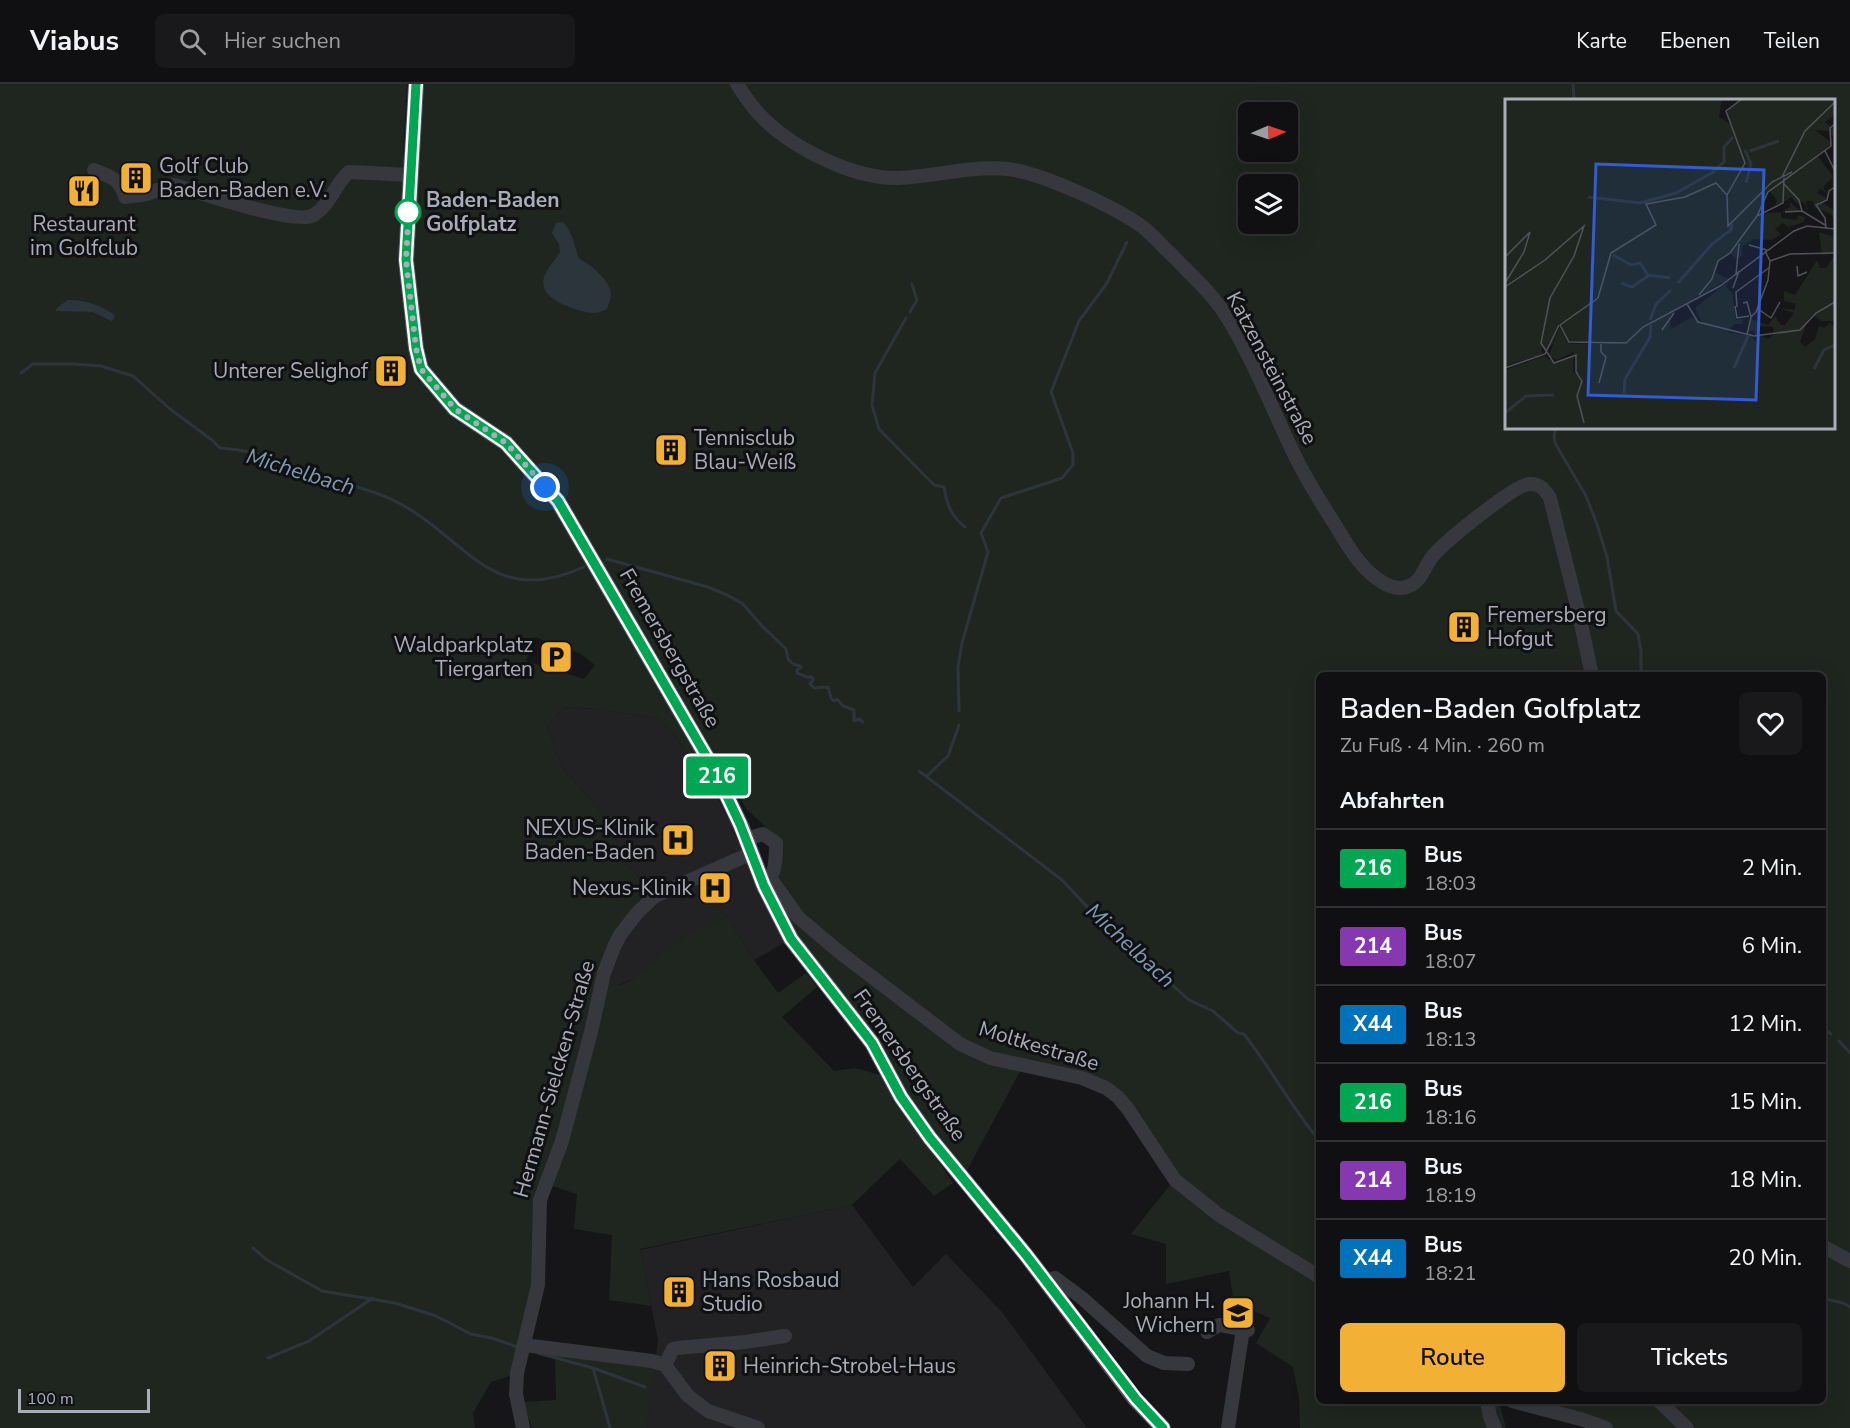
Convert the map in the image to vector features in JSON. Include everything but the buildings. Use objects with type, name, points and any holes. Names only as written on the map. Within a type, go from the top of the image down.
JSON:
[{"type":"main road","name":"Fremersbergstraße","points":[[416,84],[406,260],[416,348],[421,369],[455,409],[506,443],[558,501],[715,771],[791,939],[872,1043],[912,1114],[1046,1281],[1136,1399],[1163,1428]]},
{"type":"street","name":"Katzensteinstraße","points":[[737,84],[760,116],[781,134],[816,155],[853,170],[896,178],[971,169],[1008,169],[1080,194],[1111,208],[1144,229],[1210,293],[1227,317],[1305,475],[1357,560],[1384,583],[1401,588],[1414,583],[1432,557],[1504,498],[1521,486],[1536,484],[1541,486],[1550,498],[1591,672]]},
{"type":"street","points":[[94,170],[116,180],[122,186],[125,197],[146,194],[163,186],[174,185],[285,216],[306,218],[326,206],[343,177],[349,172],[411,175]]},
{"type":"street","points":[[749,846],[763,834],[776,843],[776,856],[767,883]]},
{"type":"street","name":"Hermann-Sielcken-Straße","points":[[522,1428],[516,1394],[517,1373],[538,1285],[540,1200],[562,1141],[604,973],[614,947],[636,913],[655,896],[749,846]]},
{"type":"street","name":"Moltkestraße","points":[[767,883],[798,917],[838,951],[960,1044],[990,1058],[1082,1078],[1118,1096],[1175,1180],[1219,1215],[1316,1275]]},
{"type":"street","points":[[1826,1248],[1850,1262]]},
{"type":"street","points":[[1046,1281],[1055,1278],[1082,1298],[1147,1356],[1164,1364],[1188,1364]]},
{"type":"street","points":[[1207,1332],[1219,1324],[1246,1330],[1232,1426]]},
{"type":"street","points":[[665,1365],[673,1350],[677,1348],[785,1336]]},
{"type":"street","points":[[523,1348],[652,1361],[665,1365],[688,1396],[708,1411],[731,1424],[758,1428]]},
{"type":"street","points":[[1487,1404],[1495,1428]]},
{"type":"street","points":[[1523,1404],[1606,1428]]},
{"type":"street","points":[[1662,1404],[1687,1428]]},
{"type":"shaded area","points":[[0,84],[407,84],[403,152],[417,157],[421,84],[1850,84],[1850,1428],[1606,1428],[1522,1404],[1826,1404],[1826,672],[1316,672],[1316,1404],[1500,1404],[1506,1428],[1300,1428],[1299,1398],[1293,1367],[1256,1343],[1270,1318],[1234,1303],[1229,1271],[1166,1284],[1166,1244],[1131,1234],[1174,1180],[1118,1096],[1023,1066],[966,1172],[903,1090],[780,910],[778,881],[781,852],[777,837],[747,810],[641,628],[621,624],[707,757],[699,762],[685,750],[658,718],[564,707],[547,727],[563,769],[604,815],[628,865],[655,896],[637,913],[601,987],[613,986],[635,978],[680,940],[727,916],[778,993],[806,973],[817,987],[782,1017],[834,1071],[855,1068],[880,1075],[953,1183],[934,1196],[900,1159],[852,1205],[640,1249],[651,1306],[609,1300],[612,1235],[574,1229],[577,1194],[549,1185],[543,1190],[539,1268],[517,1373],[491,1382],[473,1413],[475,1428],[0,1428]],"holes":[[[535,637],[581,654],[595,665],[584,679],[526,661]]]},
{"type":"shaded area","points":[[563,222],[571,235],[579,259],[594,269],[608,284],[611,295],[607,309],[593,313],[578,310],[560,303],[546,292],[543,285],[544,277],[560,252],[559,244],[552,233],[556,223]]},
{"type":"shaded area","points":[[68,300],[99,306],[115,315],[114,319],[111,321],[93,312],[55,311]]},
{"type":"shaded area","name":"NEXUS-Klinik Baden-Baden","points":[[564,707],[658,718],[673,733],[685,750],[699,762],[791,939],[754,960],[727,916],[680,940],[641,975],[612,988],[601,987],[610,958],[655,896],[628,865],[604,815],[563,769],[547,727]]},
{"type":"shaded area","points":[[852,1205],[913,1287],[946,1254],[1002,1312],[1087,1428],[647,1428],[658,1340],[640,1250]]},
{"type":"shaded area","points":[[555,1354],[655,1366],[647,1428],[532,1428],[523,1402],[556,1400]]},
{"type":"waterway","points":[[1573,84],[1574,99]]},
{"type":"waterway","points":[[959,711],[958,667],[962,643],[988,552],[981,533],[1001,498],[1062,478],[1073,465],[1073,453],[1051,392],[1079,321],[1107,283],[1127,242]]},
{"type":"waterway","points":[[910,312],[917,300],[912,284]]},
{"type":"waterway","points":[[906,318],[875,373],[872,405],[879,429],[934,485],[944,487],[950,510],[965,527]]},
{"type":"waterway","name":"Michelbach","points":[[21,373],[33,364],[74,364],[101,366],[133,376],[170,409],[220,448],[264,456],[395,501],[420,516],[481,564],[502,575],[525,580],[552,578],[584,567]]},
{"type":"waterway","points":[[1556,429],[1555,443],[1586,496],[1597,524],[1607,557],[1616,611],[1638,634],[1641,672]]},
{"type":"waterway","name":"Michelbach","points":[[607,559],[708,587],[743,604],[786,649],[788,659],[801,667],[797,673],[812,677],[810,684],[814,688],[828,687],[831,698],[834,701],[837,699],[843,706],[854,710],[854,721],[859,719],[863,722]]},
{"type":"waterway","points":[[927,776],[948,756],[959,725]]},
{"type":"waterway","name":"Michelbach","points":[[919,771],[1062,880],[1091,911],[1115,928],[1189,1000],[1213,1011],[1238,1033],[1244,1034],[1316,1136]]},
{"type":"waterway","points":[[1826,1030],[1831,1034]]},
{"type":"waterway","points":[[1839,1041],[1850,1053]]},
{"type":"waterway","points":[[253,1248],[267,1260],[322,1291],[395,1303],[436,1316],[471,1334],[492,1338],[520,1348]]},
{"type":"waterway","points":[[268,1358],[309,1341],[373,1298]]},
{"type":"waterway","name":"Michelbach","points":[[1826,1299],[1850,1307]]},
{"type":"waterway","points":[[538,1353],[593,1368],[645,1387]]},
{"type":"waterway","points":[[593,1368],[610,1428]]},
{"type":"bus line","name":"216","points":[[416,84],[406,260],[416,348],[421,369],[455,409],[506,443],[558,501],[715,771],[740,824],[764,886],[791,939],[872,1043],[901,1097],[930,1138],[1026,1255],[1136,1399],[1163,1428]]},
{"type":"place","name":"Golf Club Baden-Baden e.V.","points":[[136,178]]},
{"type":"place","name":"Restaurant im Golfclub","points":[[84,191]]},
{"type":"place","name":"Baden-Baden Golfplatz","points":[[408,212]]},
{"type":"place","name":"Unterer Selighof","points":[[391,371]]},
{"type":"place","name":"Tennisclub Blau-Weiß","points":[[671,450]]},
{"type":"place","name":"Fremersberg Hofgut","points":[[1464,627]]},
{"type":"place","name":"Waldparkplatz Tiergarten","points":[[556,657]]},
{"type":"place","name":"NEXUS-Klinik Baden-Baden","points":[[678,840]]},
{"type":"place","name":"Nexus-Klinik","points":[[715,888]]},
{"type":"place","name":"Hans Rosbaud Studio","points":[[679,1292]]},
{"type":"place","name":"Johann H. Wichern","points":[[1238,1313]]},
{"type":"place","name":"Heinrich-Strobel-Haus","points":[[720,1366]]},
{"type":"route","points":[[408,212],[409,206],[406,260],[416,348],[421,369],[455,409],[506,443],[545,487]]}]
